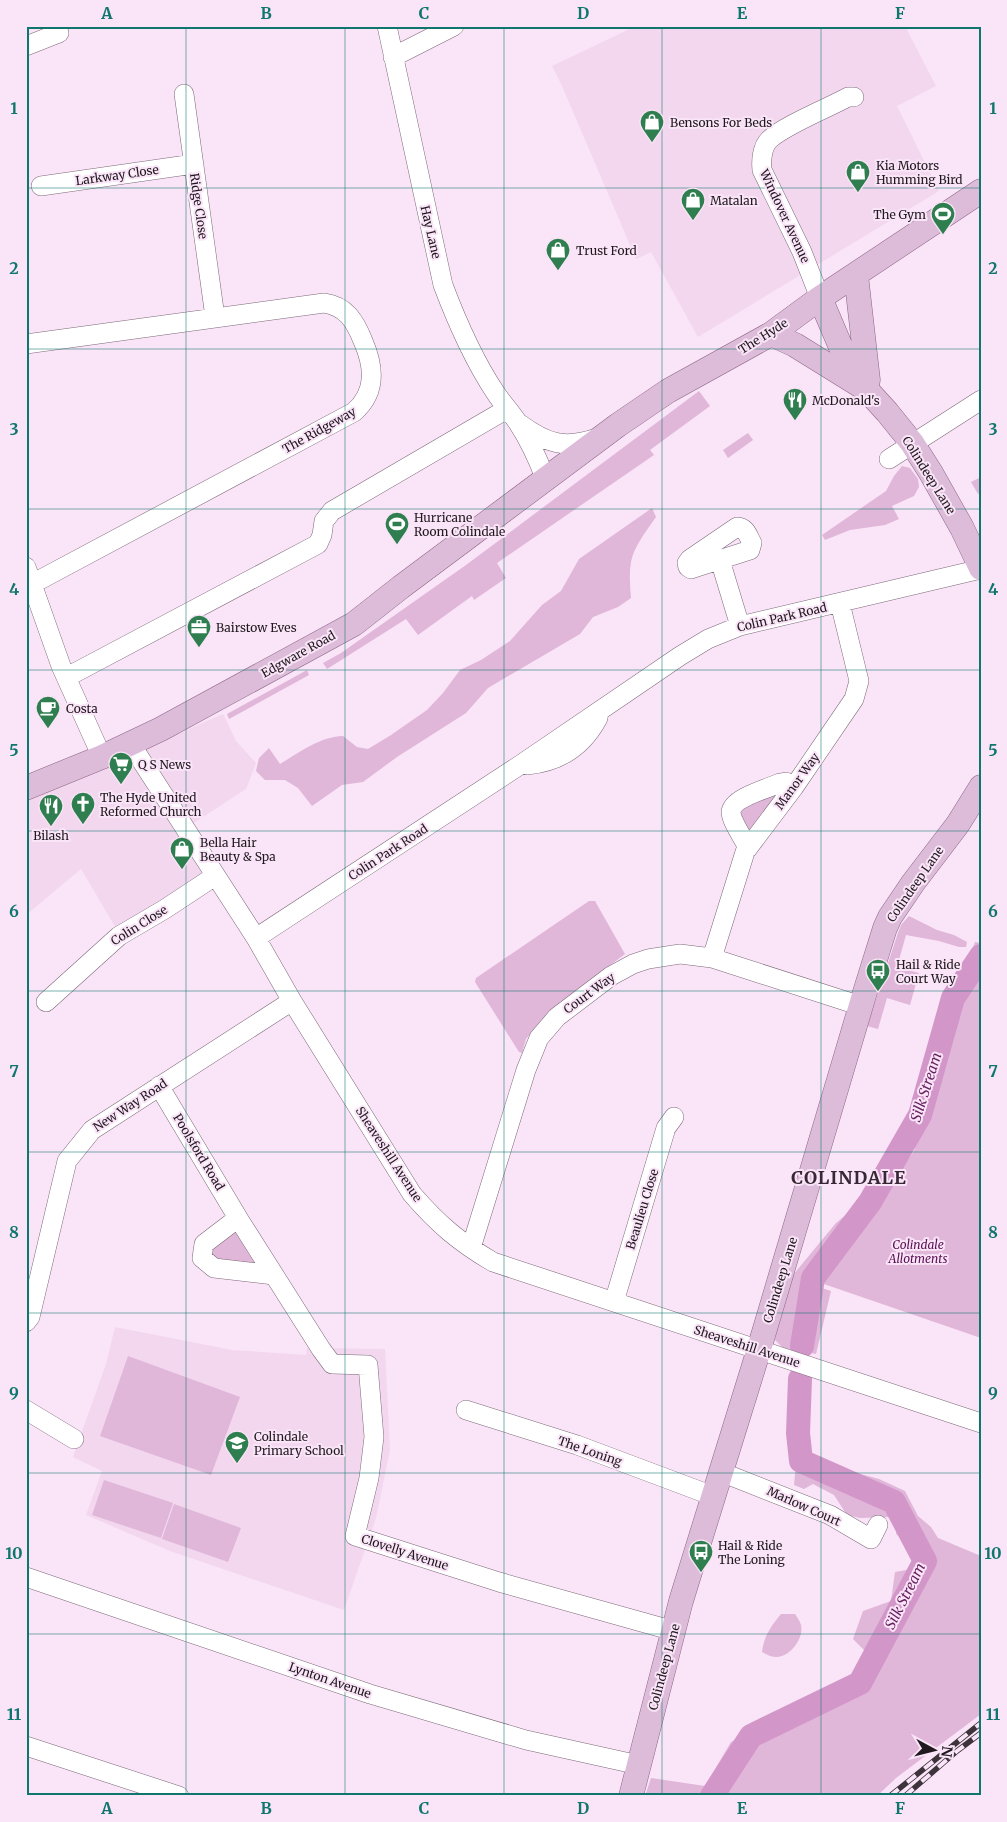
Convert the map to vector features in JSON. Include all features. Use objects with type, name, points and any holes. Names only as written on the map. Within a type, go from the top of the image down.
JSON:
[{"type":"main road","name":"The Hyde","points":[[545,478],[668,391],[770,334],[820,298],[981,191]]},
{"type":"main road","points":[[856,275],[867,369],[859,384]]},
{"type":"main road","name":"Colindeep Lane","points":[[820,298],[851,371],[859,384]]},
{"type":"main road","name":"Colindeep Lane","points":[[770,334],[795,346],[859,384],[888,412],[912,443],[942,491],[981,568]]},
{"type":"main road","name":"Edgware Road","points":[[26,788],[102,757],[169,725],[354,624],[545,478]]},
{"type":"main road","name":"Colindeep Lane","points":[[631,1796],[681,1601],[759,1349],[877,953],[890,917],[913,883],[958,824],[981,787]]},
{"type":"street","name":"Hay Lane","points":[[387,26],[443,285],[456,320],[473,355],[494,392],[512,416],[537,458],[545,478]]},
{"type":"street","points":[[393,57],[454,26]]},
{"type":"street","points":[[26,46],[59,33]]},
{"type":"street","name":"Ridge Close","points":[[184,94],[215,317]]},
{"type":"street","name":"Windover Avenue","points":[[820,298],[802,252],[762,170],[762,156],[767,142],[780,132],[848,98],[854,97]]},
{"type":"street","name":"Larkway Close","points":[[40,186],[194,164]]},
{"type":"street","name":"The Ridgeway","points":[[26,344],[324,303],[339,307],[355,321],[372,365],[372,381],[365,399],[354,412],[29,575]]},
{"type":"street","points":[[889,459],[981,400]]},
{"type":"street","name":"Hay Lane","points":[[512,416],[536,435],[564,444],[580,443],[603,436]]},
{"type":"street","points":[[67,678],[318,544],[324,522],[332,511],[512,416]]},
{"type":"street","points":[[720,560],[740,626]]},
{"type":"street","name":"Colin Park Road","points":[[256,938],[708,639],[740,626],[981,568]]},
{"type":"street","points":[[29,575],[61,666],[102,757]]},
{"type":"street","name":"Manor Way","points":[[712,958],[748,848],[794,787],[854,699],[857,691],[858,682],[840,603]]},
{"type":"street","name":"Sheaveshill Avenue","points":[[130,743],[256,938],[292,1001],[412,1194],[430,1215],[450,1233],[493,1262],[981,1423]]},
{"type":"street","points":[[748,848],[733,819],[731,812],[733,805],[739,800],[780,783],[786,782],[794,787]]},
{"type":"street","name":"Colin Close","points":[[46,1002],[119,936],[215,876]]},
{"type":"street","name":"Court Way","points":[[471,1248],[526,1070],[539,1038],[551,1022],[611,976],[633,964],[660,956],[675,954],[712,958],[861,1006]]},
{"type":"street","name":"New Way Road","points":[[26,1322],[30,1317],[66,1161],[92,1130],[292,1001]]},
{"type":"street","name":"Poolsford Road","points":[[159,1086],[238,1218],[321,1349]]},
{"type":"street","name":"Beaulieu Close","points":[[614,1302],[666,1128],[674,1117]]},
{"type":"street","points":[[238,1218],[204,1244],[202,1258],[214,1268],[274,1275]]},
{"type":"street","name":"Clovelly Avenue","points":[[321,1349],[332,1364],[368,1365],[374,1437],[369,1478],[355,1536],[499,1582],[674,1631]]},
{"type":"street","points":[[26,1410],[74,1439]]},
{"type":"street","name":"The Loning","points":[[466,1410],[577,1445],[713,1496]]},
{"type":"street","name":"Marlow Court","points":[[721,1472],[830,1516],[871,1539],[878,1524]]},
{"type":"street","name":"Lynton Avenue","points":[[26,1577],[370,1694],[526,1740],[639,1765]]},
{"type":"street","points":[[26,1746],[179,1796]]},
{"type":"shaded area","points":[[636,26],[905,26],[936,86],[897,106],[939,191],[698,337],[651,252],[636,259],[552,66]]},
{"type":"shaded area","points":[[223,714],[236,741],[256,763],[246,789],[186,828],[215,876],[120,935],[81,869],[26,915],[26,800]]},
{"type":"shaded area","name":"Colindale Primary School","points":[[115,1327],[232,1350],[306,1355],[307,1348],[385,1349],[390,1450],[376,1518],[344,1610],[170,1551],[86,1515],[102,1471],[73,1457],[106,1364]]},
{"type":"green space","points":[[699,391],[710,406],[650,450],[654,455],[497,563],[506,578],[474,600],[472,596],[418,635],[406,619],[327,669],[323,663],[341,653],[466,565]]},
{"type":"green space","points":[[748,433],[753,440],[728,458],[723,450]]},
{"type":"green space","points":[[902,466],[910,468],[918,479],[919,487],[914,496],[892,506],[899,519],[885,525],[850,530],[825,540],[822,535],[886,491]]},
{"type":"green space","points":[[981,477],[981,492],[978,494],[971,482]]},
{"type":"green space","points":[[652,508],[656,517],[638,544],[631,562],[631,598],[618,607],[593,617],[580,634],[488,688],[466,713],[397,757],[363,782],[342,785],[312,806],[298,788],[285,780],[265,780],[256,771],[259,758],[269,748],[280,764],[326,739],[343,736],[357,747],[368,749],[391,735],[427,710],[443,693],[460,670],[481,660],[510,641],[542,605],[561,591],[579,559]]},
{"type":"green space","points":[[307,670],[309,675],[229,719],[227,714]]},
{"type":"green space","points":[[775,789],[783,794],[749,838],[738,806]]},
{"type":"green space","points":[[589,901],[595,901],[625,954],[552,1009],[526,1039],[522,1053],[519,1052],[475,982],[476,978]]},
{"type":"green space","points":[[909,916],[967,942],[966,947],[906,935],[897,967],[919,973],[910,1005],[887,998],[878,1029],[867,1026],[901,925]]},
{"type":"green space","points":[[975,942],[981,943],[981,959],[955,1000],[910,1150],[815,1282],[816,1286],[831,1291],[816,1354],[783,1348],[775,1340],[777,1324],[793,1275],[836,1223],[867,1197],[889,1163],[913,1115],[926,1076],[935,1045],[943,998],[965,967]]},
{"type":"green space","name":"Colindale Allotments","points":[[981,962],[981,1338],[818,1282],[914,1151],[957,1000]]},
{"type":"green space","points":[[235,1225],[258,1268],[207,1257],[211,1242]]},
{"type":"green space","points":[[128,1356],[240,1397],[211,1475],[100,1436]]},
{"type":"green space","points":[[791,1443],[808,1460],[879,1479],[905,1491],[918,1516],[931,1527],[938,1538],[981,1556],[981,1714],[896,1778],[877,1796],[645,1796],[651,1778],[705,1786],[731,1742],[837,1688],[861,1673],[868,1654],[853,1639],[863,1611],[891,1601],[895,1572],[912,1569],[914,1546],[896,1534],[898,1524],[889,1517],[860,1518],[847,1515],[834,1495],[813,1484],[804,1489],[794,1485],[796,1464]]},
{"type":"green space","points":[[104,1480],[173,1503],[161,1538],[92,1515]]},
{"type":"green space","points":[[174,1504],[241,1528],[228,1562],[162,1539]]},
{"type":"green space","points":[[781,1614],[795,1614],[801,1625],[801,1630],[798,1641],[792,1650],[782,1656],[773,1657],[762,1652],[763,1646],[774,1623]]},
{"type":"waterway","name":"Silk Stream","points":[[802,1346],[813,1278],[870,1202],[920,1115],[953,998],[981,956]]},
{"type":"waterway","name":"Silk Stream","points":[[712,1796],[751,1736],[860,1683],[925,1561],[894,1502],[801,1461],[798,1433],[800,1379]]},
{"type":"railway","points":[[890,1796],[981,1723]]},
{"type":"railway","points":[[905,1796],[981,1733]]},
{"type":"place","name":"Bensons For Beds","points":[[652,143]]},
{"type":"place","name":"Kia Motors Humming Bird","points":[[858,193]]},
{"type":"place","name":"Matalan","points":[[693,221]]},
{"type":"place","name":"The Gym","points":[[943,235]]},
{"type":"place","name":"Trust Ford","points":[[558,271]]},
{"type":"place","name":"McDonald's","points":[[795,421]]},
{"type":"place","name":"Hurricane Room Colindale","points":[[397,545]]},
{"type":"place","name":"Bairstow Eves","points":[[199,648]]},
{"type":"place","name":"Costa","points":[[48,729]]},
{"type":"place","name":"Q S News","points":[[121,785]]},
{"type":"place","name":"The Hyde United Reformed Church","points":[[83,825]]},
{"type":"place","name":"Bilash","points":[[51,827]]},
{"type":"place","name":"Bella Hair Beauty & Spa","points":[[182,870]]},
{"type":"place","name":"Hail & Ride Court Way","points":[[878,992]]},
{"type":"place","name":"Colindale Primary School","points":[[237,1464]]},
{"type":"place","name":"Hail & Ride The Loning","points":[[701,1573]]},
{"type":"district","name":"COLINDALE","points":[[849,1177]]}]
